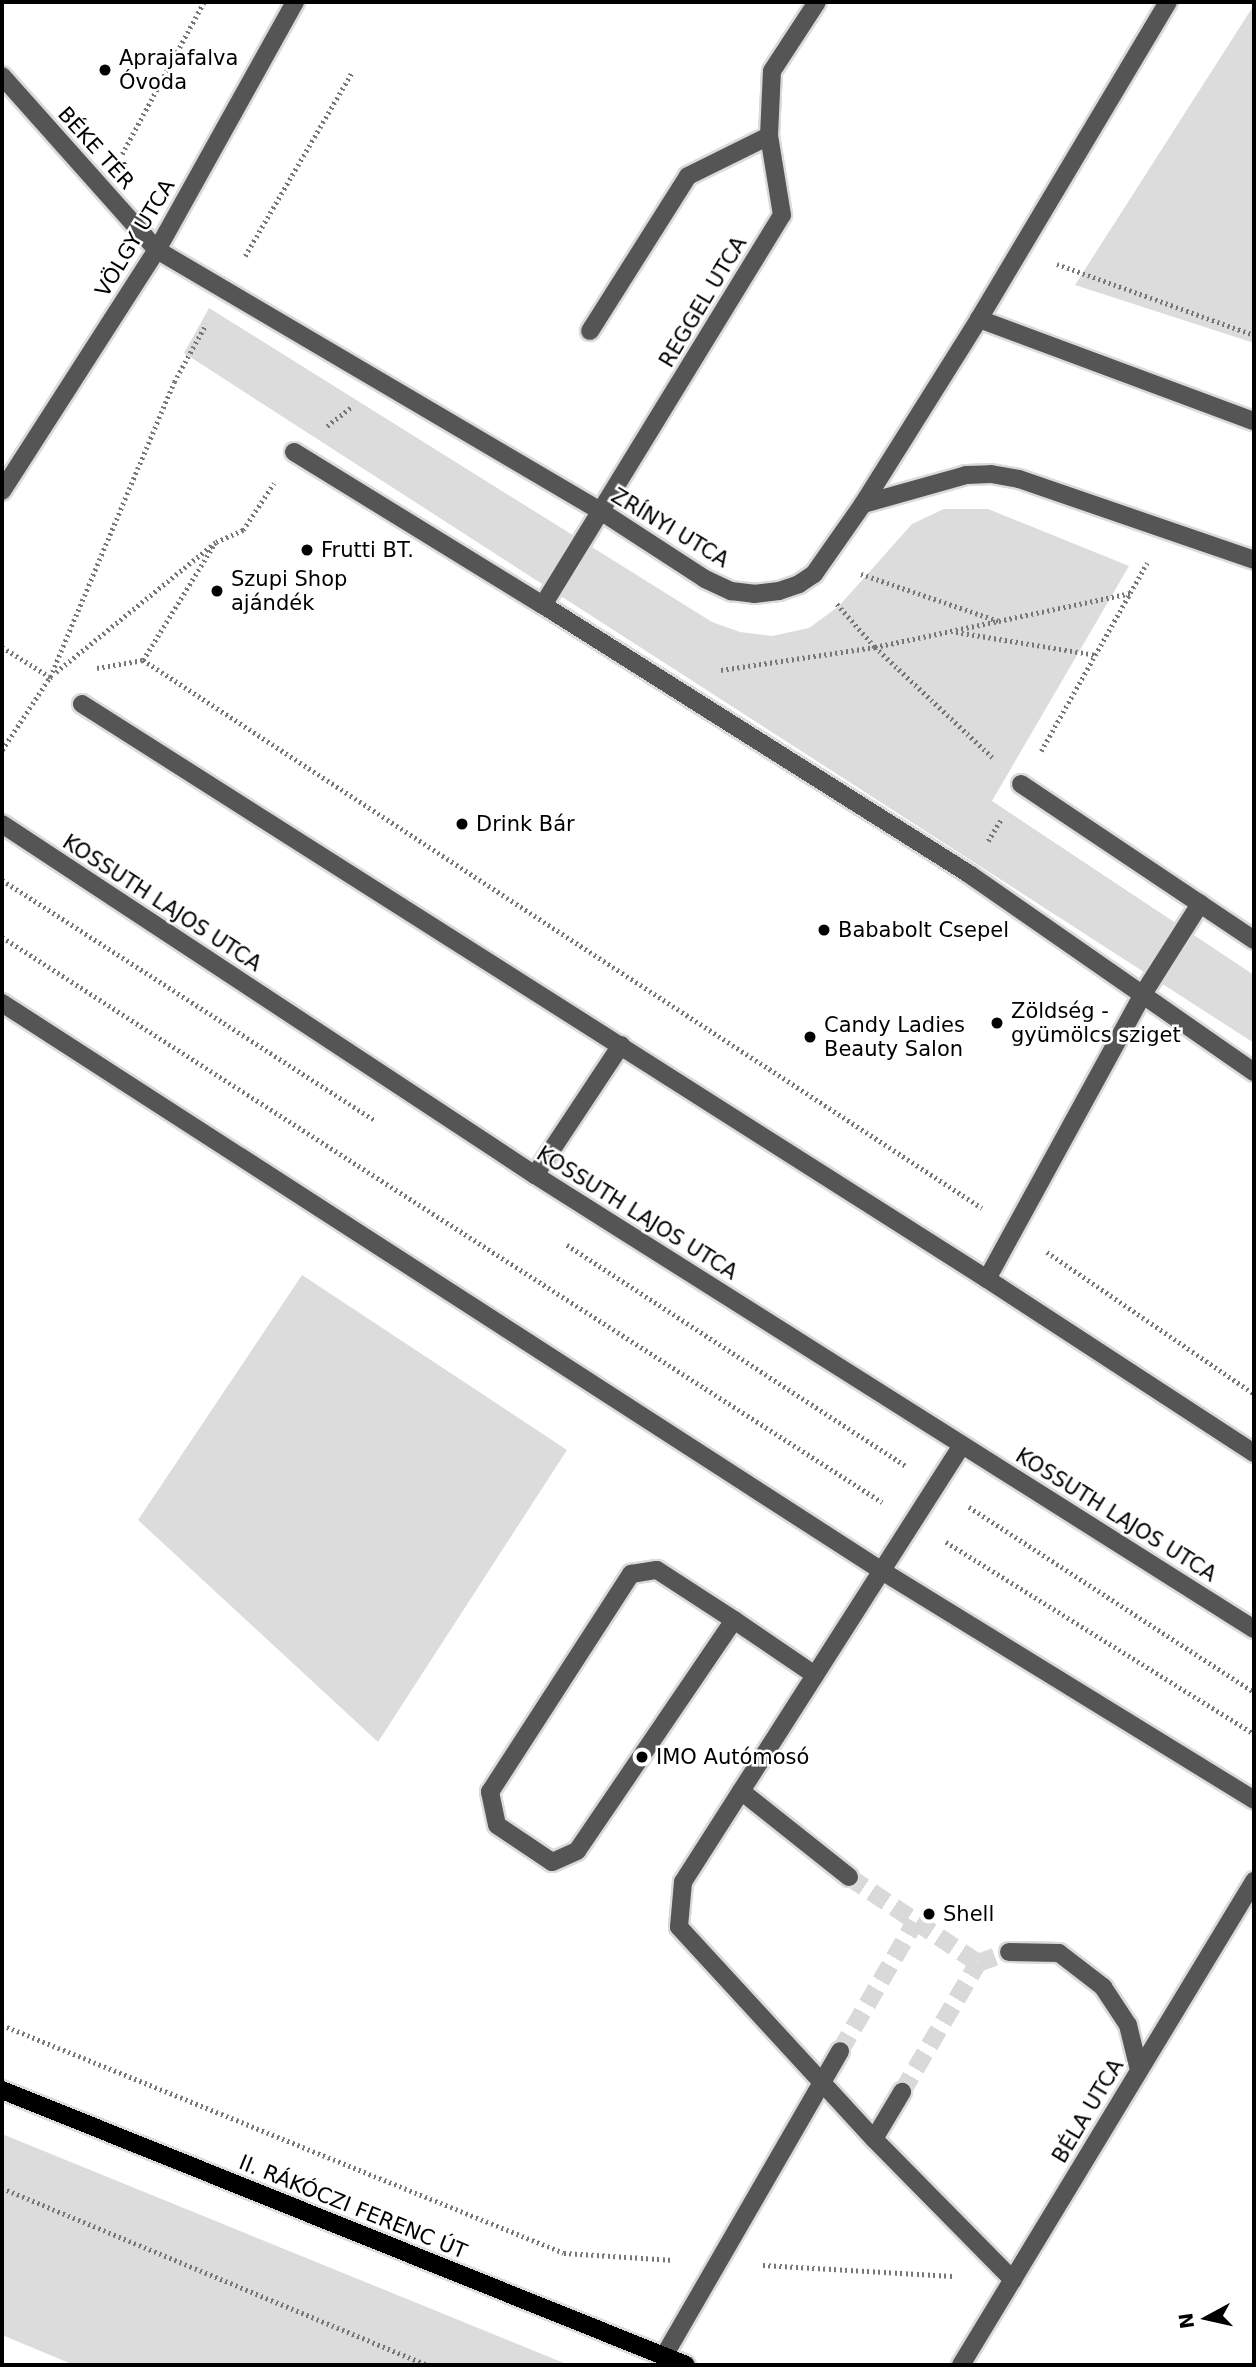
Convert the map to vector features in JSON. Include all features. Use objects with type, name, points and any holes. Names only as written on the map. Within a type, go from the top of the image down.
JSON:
[{"type":"main road","name":"II. RÁKÓCZI FERENC ÚT","points":[[2,2091],[686,2365]]},
{"type":"street","name":"VÖLGY UTCA","points":[[2,491],[157,250],[295,2]]},
{"type":"street","name":"REGGEL UTCA","points":[[543,605],[782,215],[769,136],[772,71],[817,2]]},
{"type":"street","name":"ZRÍNYI UTCA","points":[[157,250],[226,288],[601,512],[705,579],[731,591],[754,594],[779,592],[814,574],[863,504],[979,319],[1168,2]]},
{"type":"street","name":"BÉKE TÉR","points":[[2,76],[157,250]]},
{"type":"street","points":[[590,331],[688,176],[769,136]]},
{"type":"street","points":[[979,319],[1254,421]]},
{"type":"street","points":[[294,452],[543,605],[656,679],[969,874],[1254,1072]]},
{"type":"street","points":[[863,504],[966,475],[991,474],[1019,479],[1254,560]]},
{"type":"street","points":[[82,704],[621,1045],[1254,1453]]},
{"type":"street","points":[[1021,784],[1254,940]]},
{"type":"street","name":"KOSSUTH LAJOS UTCA","points":[[2,824],[535,1175],[1254,1629]]},
{"type":"street","points":[[986,1279],[1143,994],[1200,904]]},
{"type":"street","points":[[2,1003],[882,1571],[1254,1800]]},
{"type":"street","points":[[535,1175],[621,1045]]},
{"type":"street","points":[[962,1445],[683,1882],[679,1927],[821,2083],[1013,2280]]},
{"type":"street","points":[[734,1620],[577,1851],[552,1862],[497,1825],[490,1792],[631,1574],[657,1570],[734,1620],[815,1675]]},
{"type":"street","points":[[741,1791],[849,1877]]},
{"type":"street","name":"BÉLA UTCA","points":[[961,2365],[1254,1881]]},
{"type":"street","points":[[1009,1952],[1059,1953],[1103,1987],[1128,2025],[1139,2070]]},
{"type":"street","points":[[664,2356],[840,2052]]},
{"type":"street","points":[[874,2139],[902,2092]]},
{"type":"path","points":[[118,161],[204,2]]},
{"type":"path","points":[[2,750],[50,677],[174,382],[352,72]]},
{"type":"path","points":[[1019,250],[1254,335]]},
{"type":"path","points":[[50,677],[216,542],[243,530],[294,452],[383,383]]},
{"type":"path","points":[[143,660],[216,542]]},
{"type":"path","points":[[969,874],[1132,593],[1148,561],[1135,555]]},
{"type":"path","points":[[828,592],[848,570],[999,622]]},
{"type":"path","points":[[814,574],[875,647],[1021,784]]},
{"type":"path","points":[[656,679],[875,647],[1132,593]]},
{"type":"path","points":[[953,631],[1097,655]]},
{"type":"path","points":[[2,648],[50,677],[63,674]]},
{"type":"path","points":[[90,669],[143,660],[1013,1228],[1254,1394]]},
{"type":"path","points":[[2,880],[379,1123]]},
{"type":"path","points":[[2,937],[913,1521],[1254,1734]]},
{"type":"path","points":[[564,1244],[1254,1692]]},
{"type":"path","points":[[2,2025],[564,2253],[1013,2280]]},
{"type":"path","points":[[2,2188],[428,2365]]},
{"type":"shaded area","points":[[1254,5],[1254,343],[1075,285]]},
{"type":"shaded area","points":[[209,308],[712,622],[740,632],[772,636],[809,628],[839,606],[912,524],[944,509],[988,509],[1129,566],[992,801],[1254,975],[1254,1043],[184,353]]},
{"type":"shaded area","points":[[302,1275],[567,1450],[378,1742],[138,1520]]},
{"type":"shaded area","points":[[2,2134],[569,2365],[74,2365],[2,2335]]},
{"type":"tunnel","points":[[849,1877],[978,1963]]},
{"type":"tunnel","points":[[840,2051],[915,1922]]},
{"type":"tunnel","points":[[902,2092],[978,1963],[1009,1952]]},
{"type":"place","name":"Aprajafalva Óvoda","points":[[105,70]]},
{"type":"place","name":"Frutti BT.","points":[[307,550]]},
{"type":"place","name":"Szupi Shop ajándék","points":[[217,591]]},
{"type":"place","name":"Drink Bár","points":[[462,824]]},
{"type":"place","name":"Bababolt Csepel","points":[[824,930]]},
{"type":"place","name":"Zöldség - gyümölcs sziget","points":[[997,1023]]},
{"type":"place","name":"Candy Ladies Beauty Salon","points":[[810,1037]]},
{"type":"place","name":"IMO Autómosó","points":[[642,1757]]},
{"type":"place","name":"Shell","points":[[929,1914]]}]
